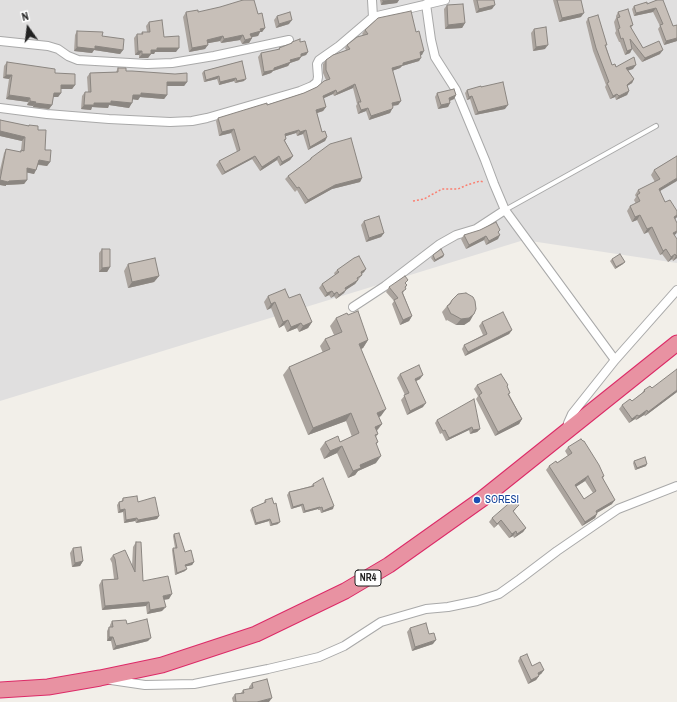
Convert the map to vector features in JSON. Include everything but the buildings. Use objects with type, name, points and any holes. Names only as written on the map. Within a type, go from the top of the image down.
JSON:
[{"type":"highway","name":"NR4","points":[[0,690],[48,687],[162,665],[256,634],[345,591],[389,565],[482,499],[677,343]]},
{"type":"street","points":[[372,0],[373,17]]},
{"type":"street","points":[[0,108],[116,120],[170,122],[192,121],[207,118],[300,91],[312,86],[317,82],[317,64],[319,60],[339,46],[366,21],[373,17],[445,0]]},
{"type":"street","points":[[426,4],[435,57],[456,90],[505,210],[615,360]]},
{"type":"street","points":[[0,41],[48,46],[58,49],[68,56],[78,60],[147,64],[172,63],[214,56],[289,40]]},
{"type":"street","points":[[353,308],[385,286],[440,244],[456,235],[476,229],[505,210]]},
{"type":"street","points":[[567,431],[568,423],[572,414],[615,360],[677,290]]},
{"type":"street","points":[[100,678],[145,685],[194,684],[319,657],[344,646],[381,622],[426,609],[448,607],[477,601],[499,594],[557,551],[618,509],[677,486]]},
{"type":"lane","points":[[505,210],[656,126]]},
{"type":"path","points":[[413,201],[424,199],[442,189],[458,189],[480,181],[494,184]]},
{"type":"shaded area","points":[[0,0],[677,0],[677,263],[524,240],[0,401]]},
{"type":"place","name":"SORESI","points":[[477,500]]}]
